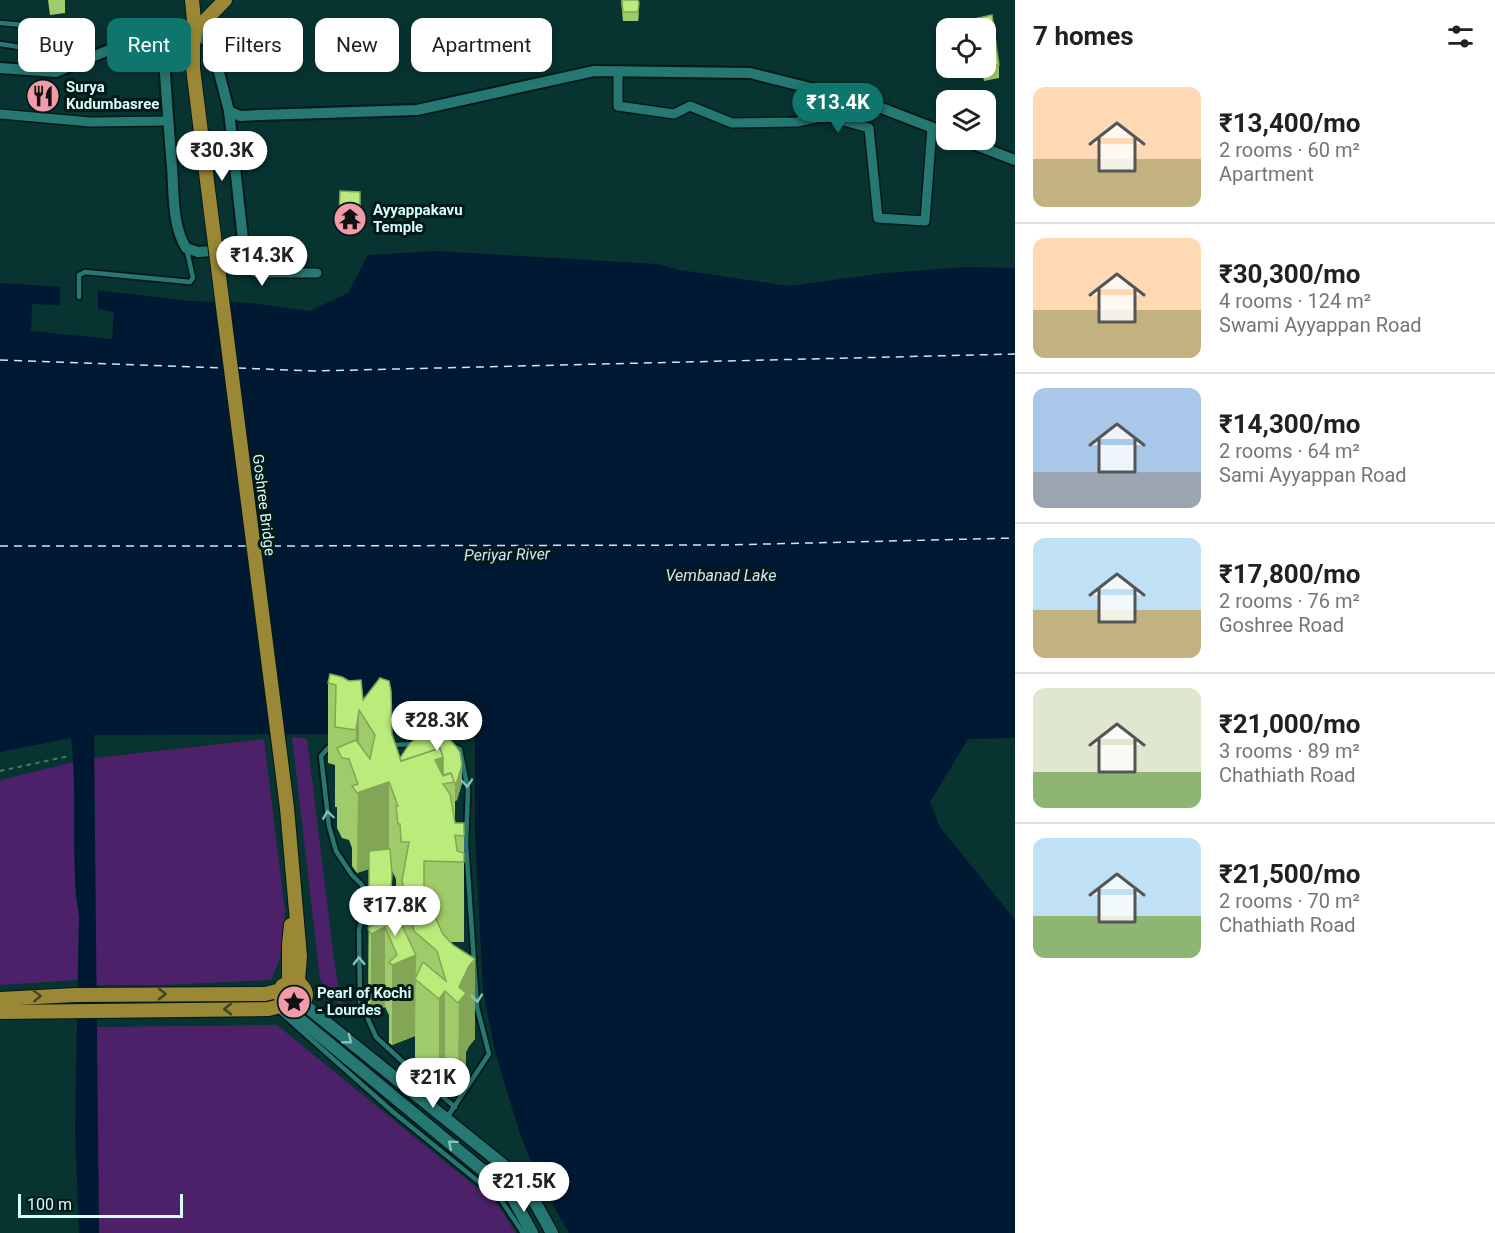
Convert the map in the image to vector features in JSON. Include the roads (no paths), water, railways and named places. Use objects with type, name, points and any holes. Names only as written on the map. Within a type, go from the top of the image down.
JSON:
[{"type":"main road","name":"Goshree Bridge","points":[[192,0],[195,31],[193,68],[286,808],[300,956],[289,984]]},
{"type":"main road","points":[[195,31],[225,0]]},
{"type":"main road","points":[[0,999],[103,994],[265,994],[289,984],[303,985],[306,991],[291,1007]]},
{"type":"main road","points":[[289,984],[281,998],[510,1193],[532,1233]]},
{"type":"main road","points":[[0,1012],[291,1007],[446,1119],[518,1177],[552,1233]]},
{"type":"street","points":[[191,31],[195,31],[209,43],[216,57],[229,111],[248,269],[256,273],[317,273]]},
{"type":"street","points":[[0,68],[18,69]]},
{"type":"street","points":[[229,111],[240,116],[260,116],[417,110],[594,71],[750,73],[866,102],[936,129]]},
{"type":"street","points":[[618,71],[618,106],[674,114],[690,106],[732,123],[797,122],[825,116],[869,128],[878,218],[925,221],[932,127]]},
{"type":"street","points":[[165,72],[175,206],[180,238],[186,248],[198,252],[244,249]]},
{"type":"street","points":[[0,114],[90,123],[168,121]]},
{"type":"street","points":[[989,150],[1015,160]]},
{"type":"lane","points":[[0,23],[18,25]]},
{"type":"lane","points":[[0,44],[18,46]]},
{"type":"lane","points":[[79,297],[79,275],[85,272],[190,282],[193,278],[186,248]]},
{"type":"lane","points":[[387,745],[418,744]]},
{"type":"lane","points":[[446,1119],[489,1054],[477,1007],[466,844],[467,777],[460,749],[447,744]]},
{"type":"lane","points":[[340,748],[328,748],[321,756],[322,772],[329,826],[336,851],[352,875],[362,885],[365,896],[366,903],[359,930],[360,1001],[376,1037],[455,1107]]},
{"type":"lane","points":[[291,1007],[393,1112],[501,1200],[523,1233]]},
{"type":"water","name":"Vembanad Lake","points":[[436,251],[657,264],[680,270],[789,286],[885,273],[966,267],[1015,268],[1015,738],[968,739],[930,802],[940,827],[1015,920],[1015,1233],[569,1233],[539,1181],[520,1134],[495,1052],[483,990],[475,835],[475,736],[467,734],[94,735],[99,1233],[79,1233],[75,1129],[79,916],[75,872],[71,738],[0,752],[0,283],[78,288],[190,301],[251,303],[310,311],[348,293],[368,255]]},
{"type":"place","name":"Surya Kudumbasree","points":[[43,96]]},
{"type":"place","name":"Ayyappakavu Temple","points":[[350,219]]},
{"type":"place","name":"Pearl of Kochi - Lourdes","points":[[294,1002]]},
{"type":"water label","name":"Periyar River","points":[[507,554]]}]
